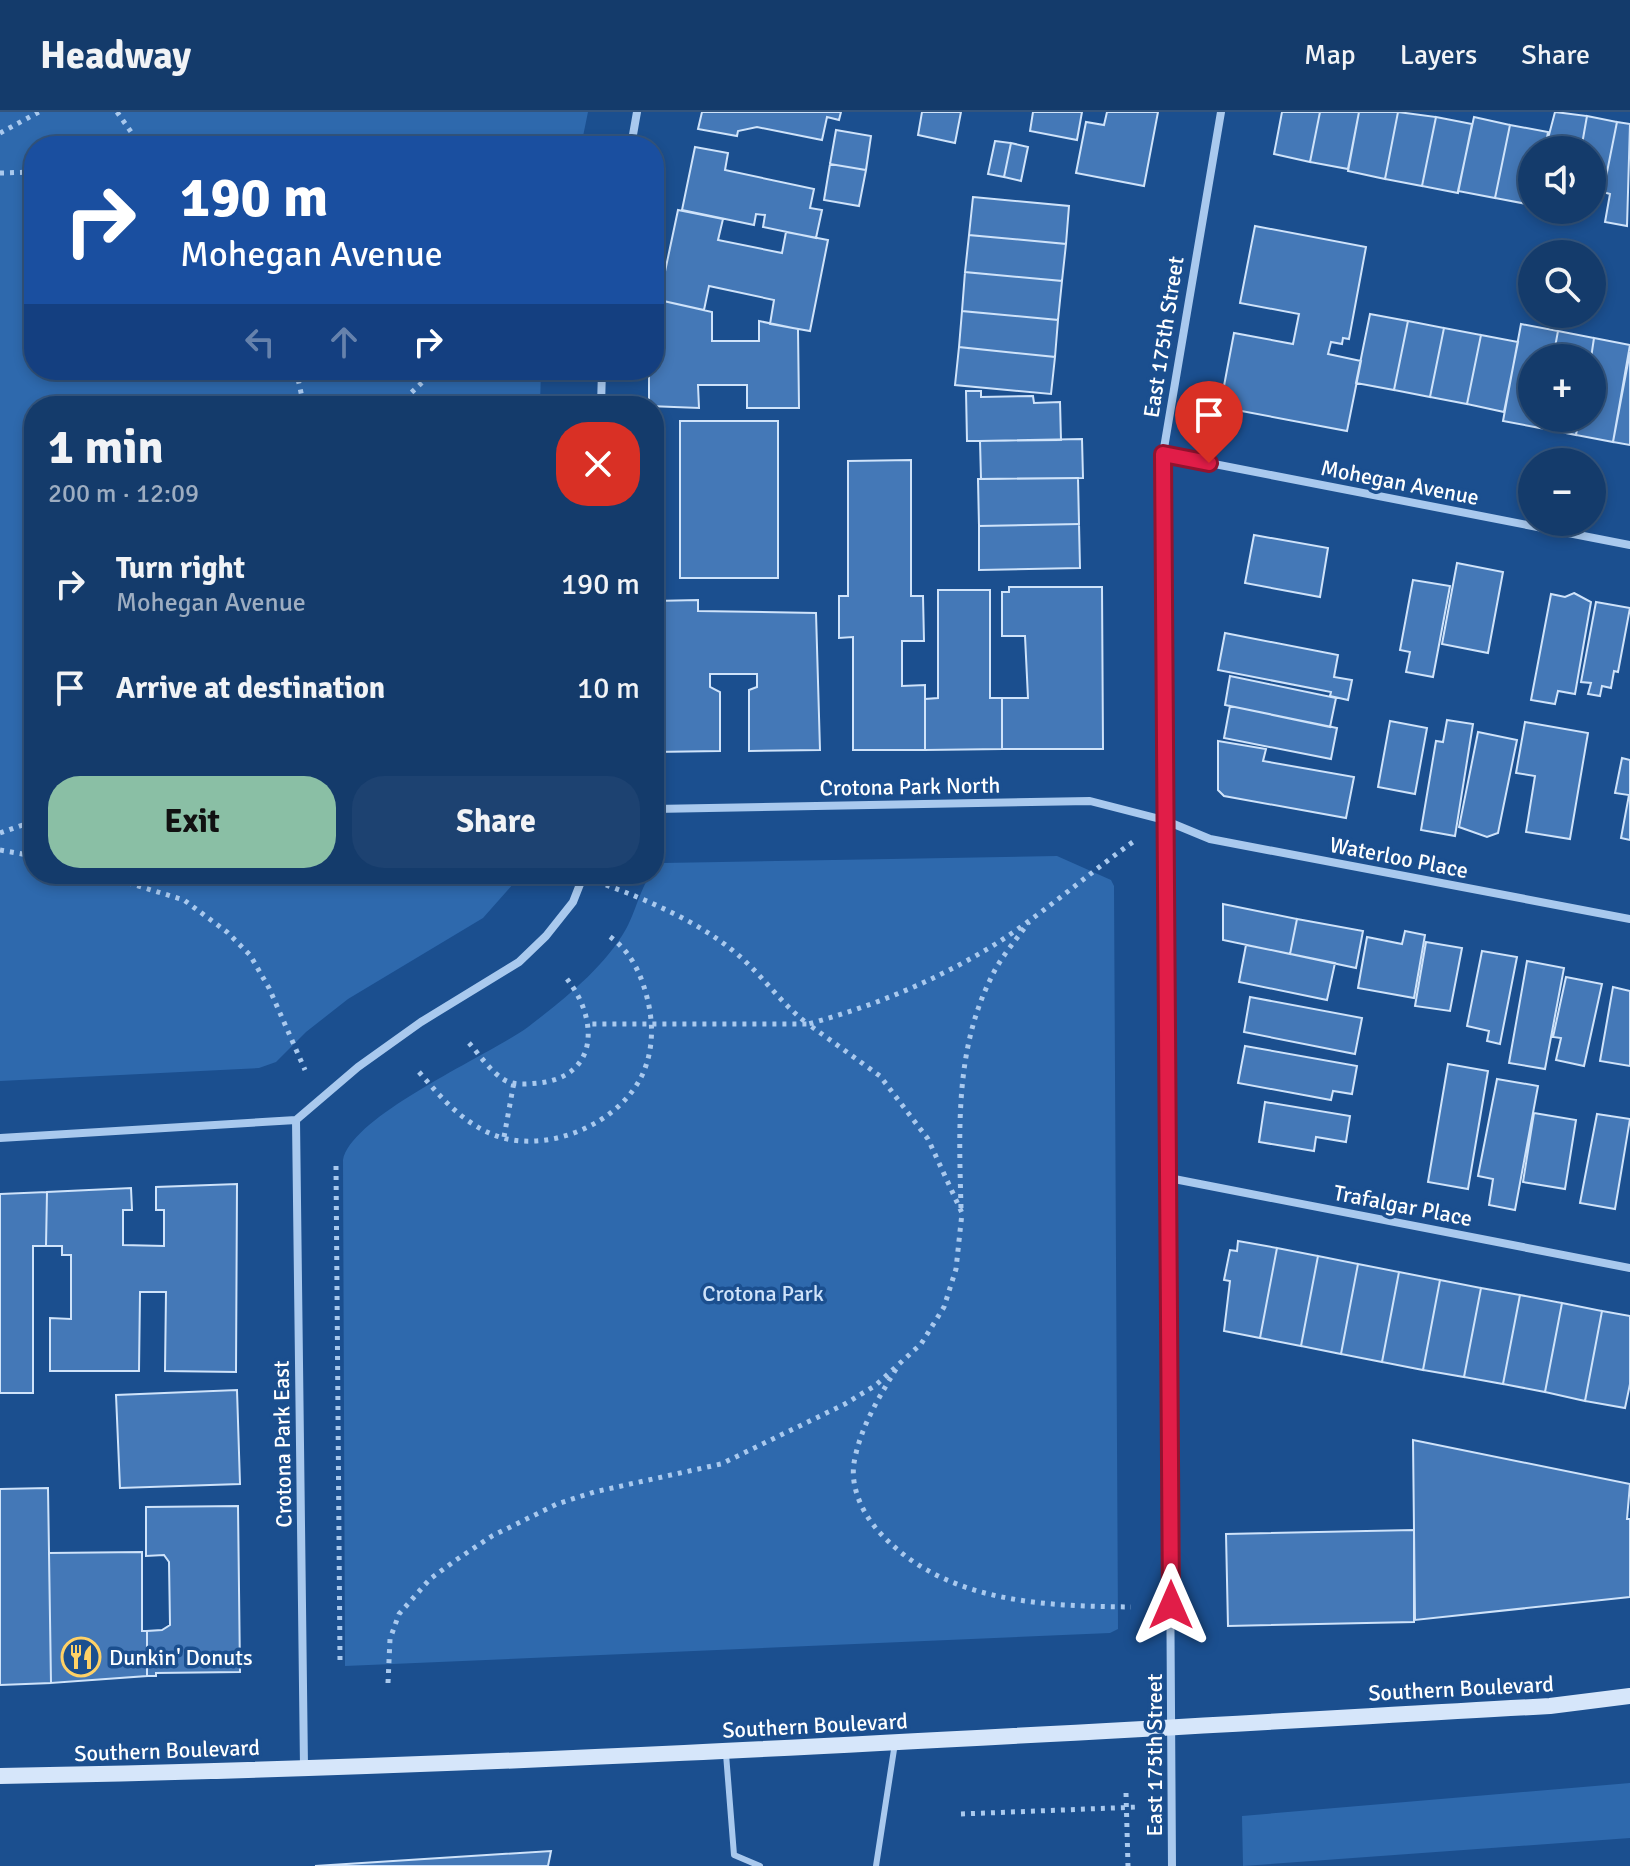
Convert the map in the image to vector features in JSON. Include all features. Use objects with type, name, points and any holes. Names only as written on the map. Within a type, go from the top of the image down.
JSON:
[{"type":"main road","name":"Southern Boulevard","points":[[1,1777],[304,1768],[895,1743],[1550,1706],[1630,1696]]},
{"type":"street","points":[[633,136],[637,112]]},
{"type":"street","name":"East 175th Street","points":[[1172,1866],[1163,454],[1221,112]]},
{"type":"street","name":"Mohegan Avenue","points":[[1163,454],[1630,545]]},
{"type":"street","name":"Crotona Park North","points":[[664,809],[1090,801],[1164,820]]},
{"type":"street","name":"Waterloo Place","points":[[1164,820],[1210,839],[1630,919]]},
{"type":"street","points":[[0,1138],[296,1120],[358,1067],[421,1022],[519,962],[546,936],[573,902],[580,884]]},
{"type":"street","name":"Crotona Park East","points":[[296,1120],[304,1768]]},
{"type":"street","name":"Trafalgar Place","points":[[1169,1178],[1630,1268]]},
{"type":"lane","points":[[876,1866],[895,1743]]},
{"type":"lane","points":[[725,1751],[734,1855],[760,1866]]},
{"type":"path","points":[[0,133],[39,112]]},
{"type":"path","points":[[117,112],[134,136]]},
{"type":"path","points":[[0,173],[24,172]]},
{"type":"path","points":[[408,396],[426,380]]},
{"type":"path","points":[[0,833],[24,825]]},
{"type":"path","points":[[0,850],[24,854]]},
{"type":"path","points":[[590,1024],[808,1024],[877,1003],[922,984],[1032,919],[1119,852]]},
{"type":"path","points":[[132,884],[184,900],[227,932],[250,955],[269,988],[305,1070]]},
{"type":"path","points":[[628,893],[683,920],[735,954],[788,1008],[867,1064],[904,1104],[940,1161],[962,1213]]},
{"type":"path","points":[[388,1683],[390,1639],[399,1614],[430,1579],[492,1536],[569,1500],[721,1464],[765,1445],[876,1385],[921,1344],[944,1307],[958,1254],[962,1213],[961,1104],[966,1052],[977,1010],[992,976],[1032,919]]},
{"type":"path","points":[[419,1072],[451,1110],[491,1134],[504,1137],[556,1141],[615,1107],[643,1073],[653,1025],[638,969],[620,943],[606,934]]},
{"type":"path","points":[[469,1043],[504,1080],[549,1082],[571,1071],[589,1037],[590,1024],[567,979]]},
{"type":"path","points":[[504,1137],[514,1082]]},
{"type":"path","points":[[336,1166],[340,1663]]},
{"type":"path","points":[[901,1361],[874,1405],[854,1466],[856,1491],[868,1521],[895,1549],[934,1577],[966,1588],[1023,1602],[1131,1607]]},
{"type":"path","points":[[1126,1793],[1128,1866]]},
{"type":"path","points":[[961,1814],[1138,1807]]},
{"type":"green space","points":[[0,112],[588,112],[583,136],[24,136],[24,380],[541,380],[540,396],[24,396],[24,884],[513,884],[483,918],[348,999],[306,1032],[276,1062],[259,1068],[0,1081]]},
{"type":"green space","name":"Crotona Park","points":[[1057,856],[1111,880],[1114,886],[1118,1629],[1110,1633],[345,1666],[343,1160],[352,1143],[370,1124],[425,1087],[528,1027],[582,982],[617,943],[646,884],[664,884],[664,863]]},
{"type":"green space","points":[[1630,1783],[1630,1838],[1243,1866],[1242,1816]]},
{"type":"building","points":[[702,112],[841,112],[839,120],[827,117],[822,140],[757,127],[738,131],[737,136],[698,129]]},
{"type":"building","points":[[922,112],[961,112],[955,143],[918,135]]},
{"type":"building","points":[[1033,112],[1082,112],[1077,140],[1030,131]]},
{"type":"building","points":[[1107,112],[1158,112],[1144,186],[1076,173],[1086,122],[1104,125]]},
{"type":"building","points":[[1282,112],[1320,112],[1310,162],[1274,154]]},
{"type":"building","points":[[1320,112],[1359,112],[1348,169],[1310,162]]},
{"type":"building","points":[[1359,112],[1398,112],[1385,179],[1348,171]]},
{"type":"building","points":[[1398,112],[1436,117],[1422,186],[1385,179]]},
{"type":"building","points":[[1555,112],[1587,116],[1583,136],[1549,136]]},
{"type":"building","points":[[1587,116],[1617,122],[1606,177],[1606,136],[1583,136]]},
{"type":"building","points":[[1436,117],[1472,124],[1458,193],[1422,186]]},
{"type":"building","points":[[1474,117],[1510,125],[1495,198],[1458,191]]},
{"type":"building","points":[[1617,122],[1630,124],[1627,226],[1606,222],[1610,194],[1606,193],[1606,177]]},
{"type":"building","points":[[1510,125],[1548,132],[1547,136],[1518,136],[1518,202],[1495,198]]},
{"type":"building","points":[[836,130],[871,136],[866,170],[830,164]]},
{"type":"building","points":[[995,141],[1011,143],[1004,177],[988,174]]},
{"type":"building","points":[[1011,143],[1028,147],[1021,181],[1004,177]]},
{"type":"building","points":[[695,147],[728,153],[725,170],[814,189],[810,208],[822,210],[816,238],[763,227],[765,215],[756,214],[754,225],[682,210]]},
{"type":"building","points":[[830,164],[866,170],[859,206],[824,200]]},
{"type":"building","points":[[973,197],[1069,206],[1066,244],[969,235]]},
{"type":"building","points":[[678,210],[723,219],[718,240],[782,253],[786,232],[828,240],[810,331],[770,324],[774,300],[709,286],[704,310],[664,301],[664,276]]},
{"type":"building","points":[[1255,226],[1366,247],[1349,339],[1343,338],[1342,344],[1331,342],[1328,354],[1361,361],[1347,431],[1220,407],[1234,333],[1293,344],[1299,314],[1240,303]]},
{"type":"building","points":[[969,235],[1066,244],[1062,281],[965,272]]},
{"type":"building","points":[[965,272],[1062,281],[1058,320],[962,311]]},
{"type":"building","points":[[664,301],[712,312],[712,341],[759,341],[759,321],[798,329],[799,408],[747,408],[747,385],[698,385],[699,408],[664,407],[664,396],[649,396],[649,380],[664,380]]},
{"type":"building","points":[[962,311],[1058,320],[1055,357],[959,347]]},
{"type":"building","points":[[1370,314],[1408,321],[1394,390],[1356,383]]},
{"type":"building","points":[[1408,321],[1444,328],[1430,397],[1394,390]]},
{"type":"building","points":[[1444,328],[1481,335],[1467,404],[1430,397]]},
{"type":"building","points":[[1520,328],[1558,331],[1556,344],[1518,344],[1518,424],[1503,421]]},
{"type":"building","points":[[1558,331],[1594,338],[1593,344],[1556,344]]},
{"type":"building","points":[[1481,335],[1518,342],[1504,412],[1467,404]]},
{"type":"building","points":[[1594,338],[1630,345],[1613,442],[1576,435],[1577,432],[1606,432],[1606,344],[1593,344]]},
{"type":"building","points":[[959,347],[1055,357],[1051,394],[955,385]]},
{"type":"building","points":[[1630,352],[1630,445],[1613,442]]},
{"type":"building","points":[[966,391],[981,391],[981,397],[1033,396],[1034,403],[1060,402],[1061,440],[967,441]]},
{"type":"building","points":[[680,421],[778,421],[778,578],[680,578]]},
{"type":"building","points":[[1082,439],[1083,478],[981,479],[980,441]]},
{"type":"building","points":[[911,460],[911,596],[923,596],[924,641],[902,641],[902,686],[925,685],[925,750],[853,750],[853,637],[839,638],[839,596],[848,596],[848,461]]},
{"type":"building","points":[[1078,478],[1079,524],[979,526],[978,479]]},
{"type":"building","points":[[1079,524],[1080,568],[979,570],[979,526]]},
{"type":"building","points":[[1254,535],[1328,548],[1320,597],[1245,583]]},
{"type":"building","points":[[1457,563],[1503,572],[1488,653],[1442,644]]},
{"type":"building","points":[[1413,580],[1450,586],[1433,677],[1406,672],[1410,652],[1400,650]]},
{"type":"building","points":[[1009,587],[1102,587],[1103,749],[1002,749],[1002,698],[1028,698],[1025,636],[1002,636],[1002,592],[1009,592]]},
{"type":"building","points":[[938,590],[990,590],[990,698],[1002,698],[1002,749],[925,750],[925,699],[938,698]]},
{"type":"building","points":[[1574,593],[1591,602],[1575,694],[1558,691],[1555,704],[1531,700],[1551,594],[1565,597]]},
{"type":"building","points":[[698,600],[698,611],[816,613],[820,750],[749,751],[749,690],[757,687],[757,674],[710,674],[710,687],[720,692],[720,751],[664,752],[664,601]]},
{"type":"building","points":[[1596,602],[1630,608],[1618,672],[1614,671],[1611,688],[1602,686],[1600,696],[1588,694],[1591,683],[1581,682]]},
{"type":"building","points":[[1225,633],[1338,655],[1334,677],[1352,680],[1348,700],[1330,696],[1331,692],[1218,670]]},
{"type":"building","points":[[1230,676],[1336,698],[1330,727],[1225,705]]},
{"type":"building","points":[[1230,706],[1337,728],[1331,759],[1224,738]]},
{"type":"building","points":[[1447,720],[1473,724],[1455,836],[1421,830],[1436,741],[1443,742]]},
{"type":"building","points":[[1390,721],[1427,728],[1415,794],[1378,787]]},
{"type":"building","points":[[1525,722],[1588,733],[1570,839],[1526,832],[1535,776],[1516,773]]},
{"type":"building","points":[[1478,732],[1517,740],[1498,833],[1487,837],[1459,827]]},
{"type":"building","points":[[1218,741],[1266,749],[1263,761],[1354,777],[1346,818],[1224,796],[1218,790]]},
{"type":"building","points":[[1622,758],[1630,760],[1630,840],[1621,838],[1629,795],[1615,793]]},
{"type":"building","points":[[1223,904],[1297,919],[1290,954],[1223,940]]},
{"type":"building","points":[[1297,919],[1363,931],[1356,968],[1290,954]]},
{"type":"building","points":[[1405,931],[1425,935],[1414,998],[1358,988],[1367,937],[1402,944]]},
{"type":"building","points":[[1426,942],[1462,948],[1450,1011],[1415,1006]]},
{"type":"building","points":[[1246,945],[1335,963],[1327,1000],[1239,982]]},
{"type":"building","points":[[1482,951],[1517,957],[1500,1044],[1487,1041],[1489,1031],[1467,1026]]},
{"type":"building","points":[[1527,961],[1564,968],[1545,1069],[1509,1063]]},
{"type":"building","points":[[1566,977],[1602,984],[1584,1066],[1556,1060],[1561,1038],[1553,1037]]},
{"type":"building","points":[[1613,987],[1630,991],[1630,1066],[1600,1061]]},
{"type":"building","points":[[1250,997],[1362,1018],[1355,1054],[1244,1032]]},
{"type":"building","points":[[1245,1046],[1357,1066],[1352,1094],[1333,1091],[1331,1100],[1238,1083]]},
{"type":"building","points":[[1448,1064],[1488,1071],[1468,1189],[1428,1182]]},
{"type":"building","points":[[1497,1079],[1538,1086],[1515,1210],[1489,1205],[1493,1179],[1478,1176]]},
{"type":"building","points":[[1265,1102],[1350,1116],[1346,1142],[1316,1137],[1314,1151],[1259,1142]]},
{"type":"building","points":[[1534,1113],[1576,1120],[1565,1189],[1523,1182]]},
{"type":"building","points":[[1597,1114],[1630,1119],[1615,1209],[1580,1203]]},
{"type":"building","points":[[237,1184],[236,1372],[165,1371],[166,1292],[140,1292],[139,1371],[50,1371],[50,1318],[71,1319],[71,1255],[62,1255],[62,1246],[46,1246],[47,1192],[131,1188],[132,1210],[123,1210],[123,1245],[164,1246],[164,1210],[156,1210],[156,1187]]},
{"type":"building","points":[[47,1192],[46,1246],[33,1246],[33,1393],[0,1393],[0,1194]]},
{"type":"building","points":[[1238,1241],[1277,1248],[1260,1338],[1224,1331],[1230,1281],[1224,1280],[1230,1250],[1237,1251]]},
{"type":"building","points":[[1277,1248],[1318,1256],[1301,1346],[1260,1338]]},
{"type":"building","points":[[1318,1256],[1358,1264],[1341,1354],[1301,1346]]},
{"type":"building","points":[[1358,1264],[1399,1272],[1382,1362],[1341,1354]]},
{"type":"building","points":[[1399,1272],[1440,1280],[1423,1370],[1382,1362]]},
{"type":"building","points":[[1440,1280],[1481,1288],[1464,1377],[1423,1370]]},
{"type":"building","points":[[1481,1288],[1520,1295],[1503,1384],[1464,1377]]},
{"type":"building","points":[[1520,1295],[1562,1303],[1545,1392],[1503,1384]]},
{"type":"building","points":[[1562,1303],[1602,1311],[1585,1401],[1545,1392]]},
{"type":"building","points":[[1602,1311],[1630,1316],[1630,1384],[1625,1408],[1585,1401]]},
{"type":"building","points":[[237,1390],[240,1484],[120,1488],[116,1395]]},
{"type":"building","points":[[1413,1440],[1630,1484],[1627,1519],[1630,1519],[1630,1597],[1415,1620]]},
{"type":"building","points":[[48,1488],[51,1683],[0,1685],[0,1489]]},
{"type":"building","points":[[238,1506],[240,1672],[156,1673],[156,1676],[147,1676],[147,1631],[162,1630],[170,1625],[169,1562],[164,1555],[146,1556],[146,1507]]},
{"type":"building","points":[[1414,1530],[1414,1622],[1228,1626],[1226,1534]]},
{"type":"building","points":[[142,1552],[142,1631],[147,1631],[147,1676],[51,1683],[49,1553]]},
{"type":"building","points":[[551,1851],[548,1866],[315,1866]]},
{"type":"place","name":"Dunkin' Donuts","points":[[81,1657]]},
{"type":"route","points":[[1171,1605],[1163,454],[1209,463]]}]
